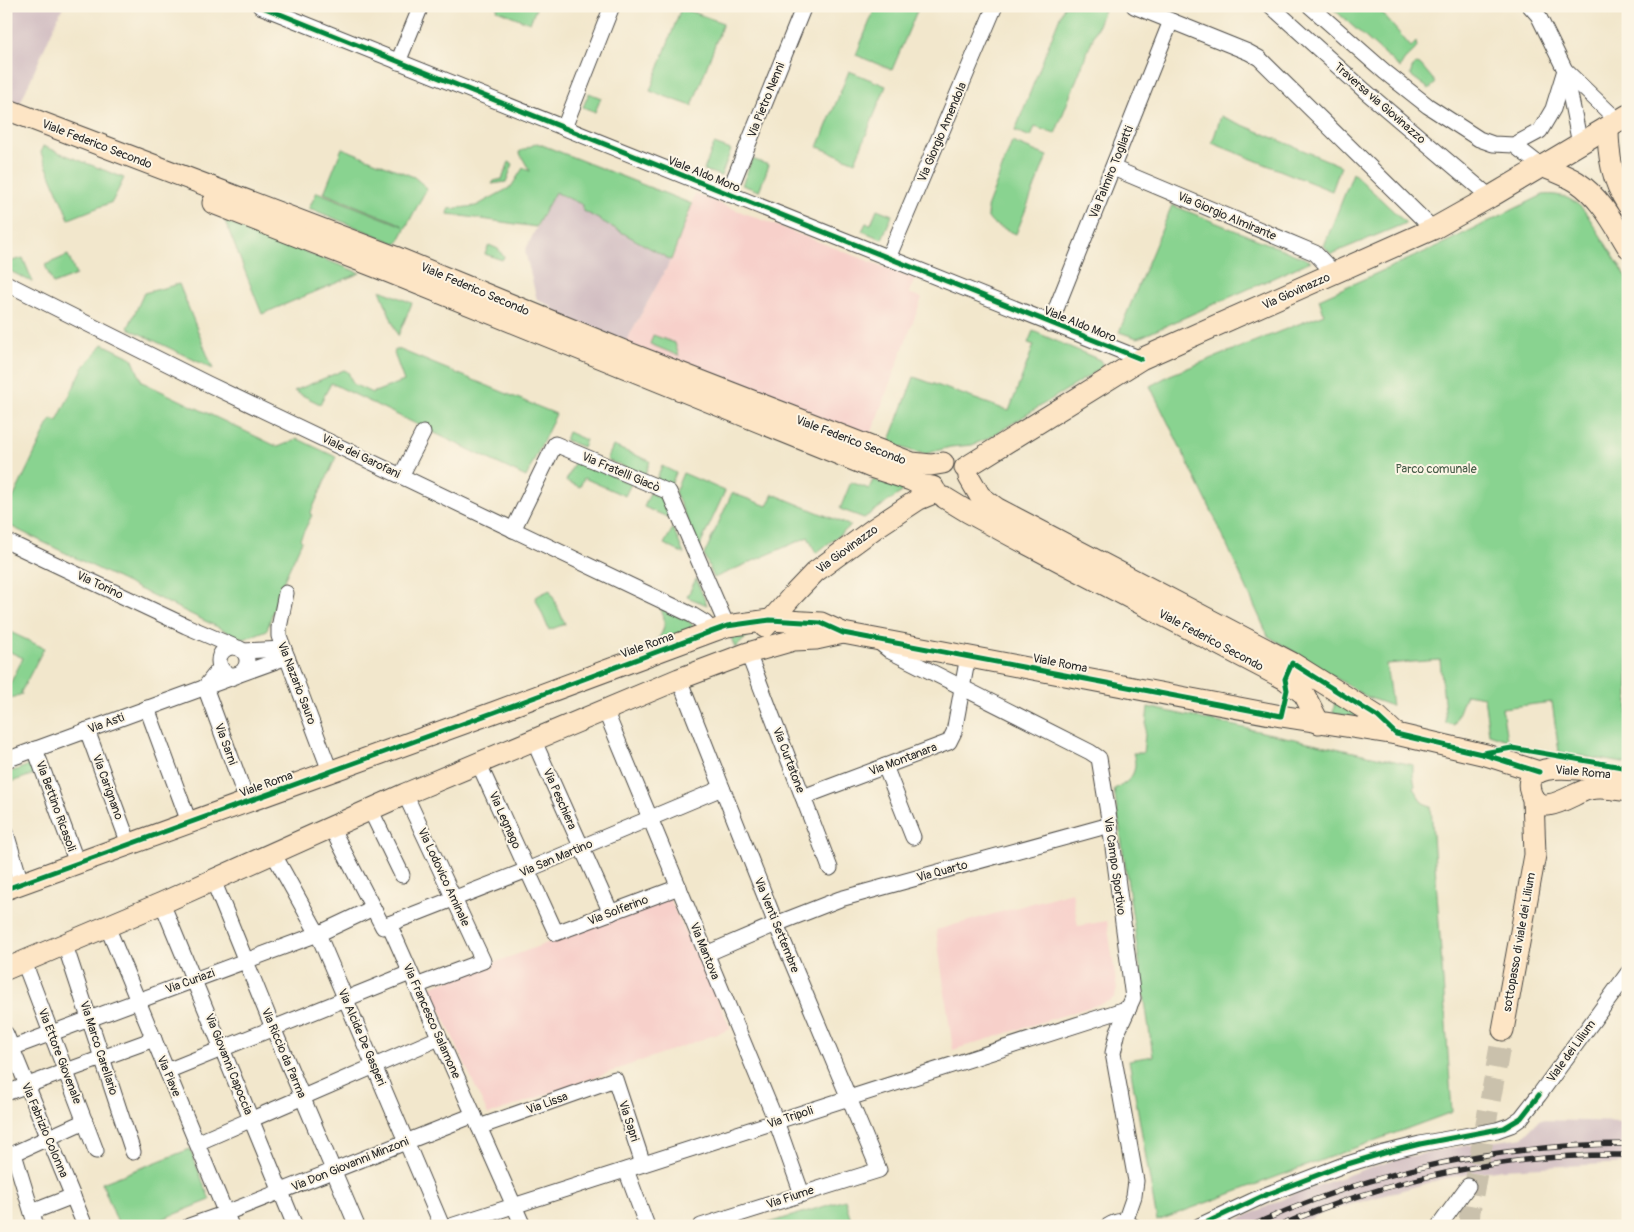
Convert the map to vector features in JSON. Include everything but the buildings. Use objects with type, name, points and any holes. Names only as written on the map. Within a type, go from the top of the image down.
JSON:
[{"type":"main road","name":"Viale Federico Secondo","points":[[6,109],[404,260],[618,348],[912,463],[931,465],[943,463]]},
{"type":"main road","name":"Viale Federico Secondo","points":[[6,121],[398,276],[871,467],[911,480],[938,492],[968,512],[1012,536],[1285,679],[1304,694],[1319,723]]},
{"type":"main road","name":"Via Giovinazzo","points":[[967,473],[1140,359],[1432,229],[1618,121]]},
{"type":"main road","points":[[1618,121],[1608,144],[1612,169],[1622,196],[1628,205]]},
{"type":"main road","points":[[1541,166],[1570,178],[1592,194],[1604,208],[1628,248]]},
{"type":"main road","points":[[955,462],[967,473],[968,487],[961,495],[951,499],[938,492],[932,476],[938,466],[943,463],[955,462]]},
{"type":"main road","name":"Viale Federico Secondo","points":[[967,473],[980,496],[996,508],[1292,663],[1378,717],[1396,734]]},
{"type":"main road","name":"Via Giovinazzo","points":[[770,620],[815,572],[875,528],[919,499],[938,492]]},
{"type":"main road","points":[[748,653],[770,620]]},
{"type":"main road","name":"Viale Roma","points":[[14,886],[720,628],[770,620],[821,623],[843,632],[1281,716],[1396,734],[1486,755],[1539,772],[1557,768],[1569,768],[1628,777]]},
{"type":"main road","points":[[720,628],[726,654],[724,662]]},
{"type":"main road","name":"Viale Roma","points":[[15,965],[162,903],[478,762],[678,679],[748,653],[794,640],[816,639],[843,632]]},
{"type":"main road","name":"Viale Roma","points":[[678,679],[673,657],[680,643]]},
{"type":"main road","points":[[1281,716],[1288,690],[1285,679]]},
{"type":"main road","points":[[1319,723],[1327,706],[1325,684]]},
{"type":"main road","name":"Viale Roma","points":[[1486,755],[1542,805],[1554,804],[1591,788],[1612,788],[1628,791]]},
{"type":"main road","name":"Viale Roma","points":[[1532,795],[1531,781],[1539,772]]},
{"type":"main road","name":"sottopasso di viale dei Lilium","points":[[1503,1030],[1535,854],[1532,795]]},
{"type":"main road","name":"sottopasso di viale dei Lilium","points":[[1535,854],[1559,802]]},
{"type":"street","name":"Viale Aldo Moro","points":[[260,6],[1140,359]]},
{"type":"street","points":[[398,62],[421,6]]},
{"type":"street","points":[[564,128],[612,6]]},
{"type":"street","name":"Via Pietro Nenni","points":[[728,194],[804,6]]},
{"type":"street","name":"Via Giorgio Amendola","points":[[888,258],[995,6]]},
{"type":"street","points":[[1134,6],[1259,58],[1432,229]]},
{"type":"street","name":"Traversa via Giovinazzo","points":[[1271,6],[1364,91],[1490,197]]},
{"type":"street","points":[[1310,6],[1385,72],[1428,106],[1479,139],[1493,144],[1514,144],[1540,131],[1553,109],[1565,70]]},
{"type":"street","points":[[1530,6],[1538,15],[1565,70],[1580,144]]},
{"type":"street","name":"Via Palmiro Togliatti","points":[[1050,324],[1172,21]]},
{"type":"street","points":[[1565,70],[1618,121]]},
{"type":"street","points":[[1514,144],[1541,166]]},
{"type":"street","name":"Via Giorgio Almirante","points":[[1113,168],[1315,253],[1334,274]]},
{"type":"street","name":"Viale dei Garofani","points":[[6,283],[208,384],[720,628]]},
{"type":"street","points":[[401,476],[423,434]]},
{"type":"street","name":"Via Fratelli Giacò","points":[[513,530],[555,444],[668,492],[720,628]]},
{"type":"street","name":"Via Torino","points":[[6,541],[239,649]]},
{"type":"street","name":"Via Nazario Sauro","points":[[286,593],[279,636],[330,771]]},
{"type":"street","name":"Via Torino","points":[[193,629],[205,642],[219,666]]},
{"type":"street","name":"Via Campo Sportivo","points":[[875,638],[890,651],[1099,758],[1133,998],[1118,1032],[1113,1053],[1136,1181],[1129,1224]]},
{"type":"street","points":[[239,649],[246,654],[246,668],[238,675],[226,674],[219,666],[218,659],[222,651],[230,647],[285,653]]},
{"type":"street","name":"Via Asti","points":[[6,760],[238,675],[285,653]]},
{"type":"street","name":"Via Curtatone","points":[[748,653],[830,868]]},
{"type":"street","name":"Via Montanara","points":[[803,797],[948,742],[954,732],[968,656]]},
{"type":"street","points":[[205,687],[219,666]]},
{"type":"street","name":"Via Venti Settembre","points":[[678,679],[776,924],[879,1170]]},
{"type":"street","name":"Via Sarni","points":[[205,687],[247,801]]},
{"type":"street","points":[[147,708],[189,822]]},
{"type":"street","name":"Via Mantova","points":[[604,710],[776,1122],[802,1194]]},
{"type":"street","name":"Via Carignano","points":[[87,730],[128,844]]},
{"type":"street","name":"Via Peschiera","points":[[533,739],[611,913]]},
{"type":"street","name":"Via Bettino Ricasoli","points":[[35,749],[77,863]]},
{"type":"street","name":"Via Legnago","points":[[478,762],[556,933]]},
{"type":"street","points":[[885,766],[913,837]]},
{"type":"street","name":"Via San Martino","points":[[389,924],[527,870],[722,788]]},
{"type":"street","name":"Via Lodovico Aminale","points":[[404,794],[483,961],[416,986]]},
{"type":"street","points":[[370,809],[402,875]]},
{"type":"street","name":"Via Quarto","points":[[706,954],[840,899],[1110,825]]},
{"type":"street","name":"Via Francesco Salamone","points":[[332,827],[383,927],[389,924],[523,1226]]},
{"type":"street","points":[[6,833],[14,886]]},
{"type":"street","name":"Via Alcide De Gasperi","points":[[273,853],[318,934],[442,1226]]},
{"type":"street","name":"Via Riccio da Parma","points":[[213,880],[357,1226]]},
{"type":"street","name":"Via Solferino","points":[[556,933],[679,887]]},
{"type":"street","name":"Via Giovanni Capoccia","points":[[162,903],[295,1226]]},
{"type":"street","name":"Via Curiazi","points":[[8,1044],[52,1033],[318,934],[373,908]]},
{"type":"street","name":"Via Piave","points":[[107,926],[229,1220]]},
{"type":"street","name":"Via Marco Carellario","points":[[65,945],[133,1152]]},
{"type":"street","name":"Via Ettore Giovenale","points":[[15,965],[52,1033],[96,1151]]},
{"type":"street","points":[[167,1071],[410,972]]},
{"type":"street","name":"Viale dei Lilium","points":[[1199,1226],[1263,1196],[1341,1166],[1411,1146],[1497,1130],[1511,1125],[1521,1118],[1539,1095],[1628,973]]},
{"type":"street","name":"Via Tripoli","points":[[451,1226],[1129,1008]]},
{"type":"street","points":[[197,1143],[439,1038]]},
{"type":"street","points":[[6,1093],[154,1039]]},
{"type":"street","name":"Via Fabrizio Colonna","points":[[8,1044],[85,1226]]},
{"type":"street","name":"Via Lissa","points":[[476,1121],[615,1078]]},
{"type":"street","name":"Via Sapri","points":[[615,1078],[642,1164]]},
{"type":"street","points":[[72,1196],[34,1219],[10,1155],[84,1121]]},
{"type":"street","name":"Via Don Giovanni Minzoni","points":[[189,1226],[229,1220],[281,1192],[333,1171],[406,1142],[476,1121]]},
{"type":"street","points":[[626,1170],[647,1226]]},
{"type":"street","name":"Via Fiume","points":[[701,1226],[879,1170]]},
{"type":"street","points":[[1439,1226],[1468,1186]]},
{"type":"street","points":[[1108,1226],[1114,1222],[1129,1224]]},
{"type":"shaded area","points":[[6,6],[63,6],[18,108],[6,103]]},
{"type":"shaded area","points":[[554,192],[583,205],[583,210],[671,260],[625,343],[555,317],[551,306],[537,300],[525,251]]},
{"type":"shaded area","points":[[695,194],[915,279],[909,293],[922,298],[869,439],[625,343],[671,260]]},
{"type":"shaded area","points":[[1072,892],[1078,926],[1107,921],[1117,988],[1115,997],[1109,1001],[953,1050],[936,930]]},
{"type":"shaded area","points":[[669,897],[731,1029],[488,1115],[430,987]]},
{"type":"shaded area","points":[[1539,1120],[1628,1122],[1628,1163],[1502,1169],[1445,1178],[1328,1211],[1294,1226],[1224,1226],[1294,1194],[1368,1168],[1402,1158],[1451,1148],[1523,1137]]},
{"type":"green space","points":[[498,6],[537,6],[530,23],[497,10]]},
{"type":"green space","points":[[876,6],[919,6],[892,70],[856,55]]},
{"type":"green space","points":[[1064,6],[1093,6],[1104,10],[1055,134],[1035,127],[1031,137],[1015,131]]},
{"type":"green space","points":[[1330,6],[1376,6],[1411,47],[1416,42],[1417,47],[1400,68]]},
{"type":"green space","points":[[681,8],[723,23],[692,106],[650,91]]},
{"type":"green space","points":[[1416,64],[1421,65],[1436,83],[1429,89],[1410,75],[1413,66]]},
{"type":"green space","points":[[849,71],[886,86],[855,162],[818,147]]},
{"type":"green space","points":[[589,93],[601,98],[595,112],[583,107]]},
{"type":"green space","points":[[1221,116],[1341,166],[1332,191],[1212,143]]},
{"type":"green space","points":[[1012,142],[1047,156],[1016,234],[992,223],[988,218],[987,208]]},
{"type":"green space","points":[[537,143],[692,204],[671,260],[582,210],[583,205],[555,192],[536,227],[448,214],[449,209],[476,206],[511,187],[523,168],[530,171],[519,152]]},
{"type":"green space","points":[[714,144],[731,150],[721,176],[704,170]]},
{"type":"green space","points":[[43,146],[124,178],[112,202],[69,219],[41,153]]},
{"type":"green space","points":[[342,148],[414,177],[427,188],[397,244],[309,208],[317,192],[403,226],[324,193]]},
{"type":"green space","points":[[752,159],[769,165],[759,191],[742,185]]},
{"type":"green space","points":[[509,162],[513,164],[506,182],[492,184],[494,181],[502,179]]},
{"type":"green space","points":[[1353,173],[1406,223],[1331,254],[1324,246]]},
{"type":"green space","name":"Parco comunale","points":[[1543,195],[1562,196],[1582,208],[1628,279],[1628,764],[1559,752],[1552,702],[1502,708],[1507,740],[1489,734],[1484,697],[1466,694],[1454,725],[1446,723],[1440,660],[1386,664],[1392,706],[1367,697],[1268,636],[1213,514],[1150,386],[1170,375],[1324,314],[1319,299],[1438,246]]},
{"type":"green space","points":[[1172,205],[1311,261],[1143,336],[1137,338],[1119,332]]},
{"type":"green space","points":[[877,209],[892,215],[882,239],[862,231],[866,223],[871,224]]},
{"type":"green space","points":[[225,221],[360,273],[262,314]]},
{"type":"green space","points":[[489,245],[498,249],[504,257],[502,260],[485,254]]},
{"type":"green space","points":[[68,255],[76,275],[53,284],[45,265]]},
{"type":"green space","points":[[6,258],[12,261],[23,258],[32,282],[6,269]]},
{"type":"green space","points":[[179,284],[213,369],[128,328],[144,293]]},
{"type":"green space","points":[[380,290],[412,303],[398,336]]},
{"type":"green space","points":[[1033,331],[1100,360],[1103,366],[989,438],[972,445],[950,447],[925,454],[889,443],[914,377],[1009,411],[1034,345],[1028,343]]},
{"type":"green space","points":[[653,335],[675,343],[679,356],[650,344]]},
{"type":"green space","points":[[103,344],[132,358],[142,382],[278,447],[298,439],[336,457],[310,514],[312,515],[300,539],[302,541],[280,589],[267,630],[244,639],[240,638],[6,524],[6,513],[51,419],[57,421],[83,368]]},
{"type":"green space","points":[[398,349],[556,414],[526,477],[331,383],[320,404],[294,391],[344,370],[348,372],[353,384],[372,393],[404,381],[394,353]]},
{"type":"green space","points":[[568,432],[586,440],[583,447],[565,440]]},
{"type":"green space","points":[[613,446],[650,461],[645,475],[607,460]]},
{"type":"green space","points":[[576,459],[631,484],[625,496],[584,478],[580,487],[566,481]]},
{"type":"green space","points":[[662,466],[676,473],[670,487],[656,481]]},
{"type":"green space","points":[[683,473],[725,491],[699,548],[675,492]]},
{"type":"green space","points":[[873,480],[901,488],[902,492],[864,518],[840,509],[851,482],[869,489]]},
{"type":"green space","points":[[650,493],[662,498],[672,519],[644,507]]},
{"type":"green space","points":[[732,493],[767,506],[773,494],[851,526],[816,553],[808,537],[714,578],[704,555]]},
{"type":"green space","points":[[673,528],[684,554],[664,544]]},
{"type":"green space","points":[[696,579],[707,605],[687,597]]},
{"type":"green space","points":[[550,590],[565,624],[549,630],[535,597]]},
{"type":"green space","points":[[660,608],[689,621],[695,629],[653,644],[664,628],[664,618]]},
{"type":"green space","points":[[6,630],[44,648],[21,692],[22,694],[6,700],[6,683],[10,684],[23,658],[6,650]]},
{"type":"green space","points":[[754,630],[735,648],[730,635]]},
{"type":"green space","points":[[1335,701],[1366,719],[1333,713]]},
{"type":"green space","points":[[1148,707],[1413,765],[1415,786],[1413,788],[1423,803],[1431,806],[1452,1112],[1157,1221],[1129,1060],[1153,1056],[1114,789],[1125,783],[1132,775],[1135,765],[1133,753],[1143,753]]},
{"type":"green space","points":[[35,763],[38,773],[11,782],[8,773]]},
{"type":"green space","points":[[190,1149],[210,1200],[145,1226],[119,1226],[102,1183]]},
{"type":"green space","points":[[845,1200],[853,1226],[762,1226],[762,1225]]},
{"type":"tunnel","points":[[1469,1226],[1470,1211],[1503,1030]]},
{"type":"railway","points":[[1251,1226],[1297,1206],[1343,1190],[1435,1164],[1529,1149],[1628,1144]]},
{"type":"railway","points":[[1279,1226],[1320,1209],[1363,1195],[1449,1172],[1538,1159],[1628,1155]]},
{"type":"cycle path","points":[[260,6],[1141,359]]},
{"type":"cycle path","points":[[6,889],[727,626],[770,620],[821,623],[843,633],[1281,716],[1287,690],[1285,679],[1292,663],[1378,717],[1396,734],[1486,755],[1539,772]]},
{"type":"cycle path","points":[[1483,753],[1512,748],[1628,768]]},
{"type":"cycle path","points":[[1199,1226],[1263,1196],[1341,1166],[1420,1144],[1504,1128],[1521,1118],[1539,1095]]}]
